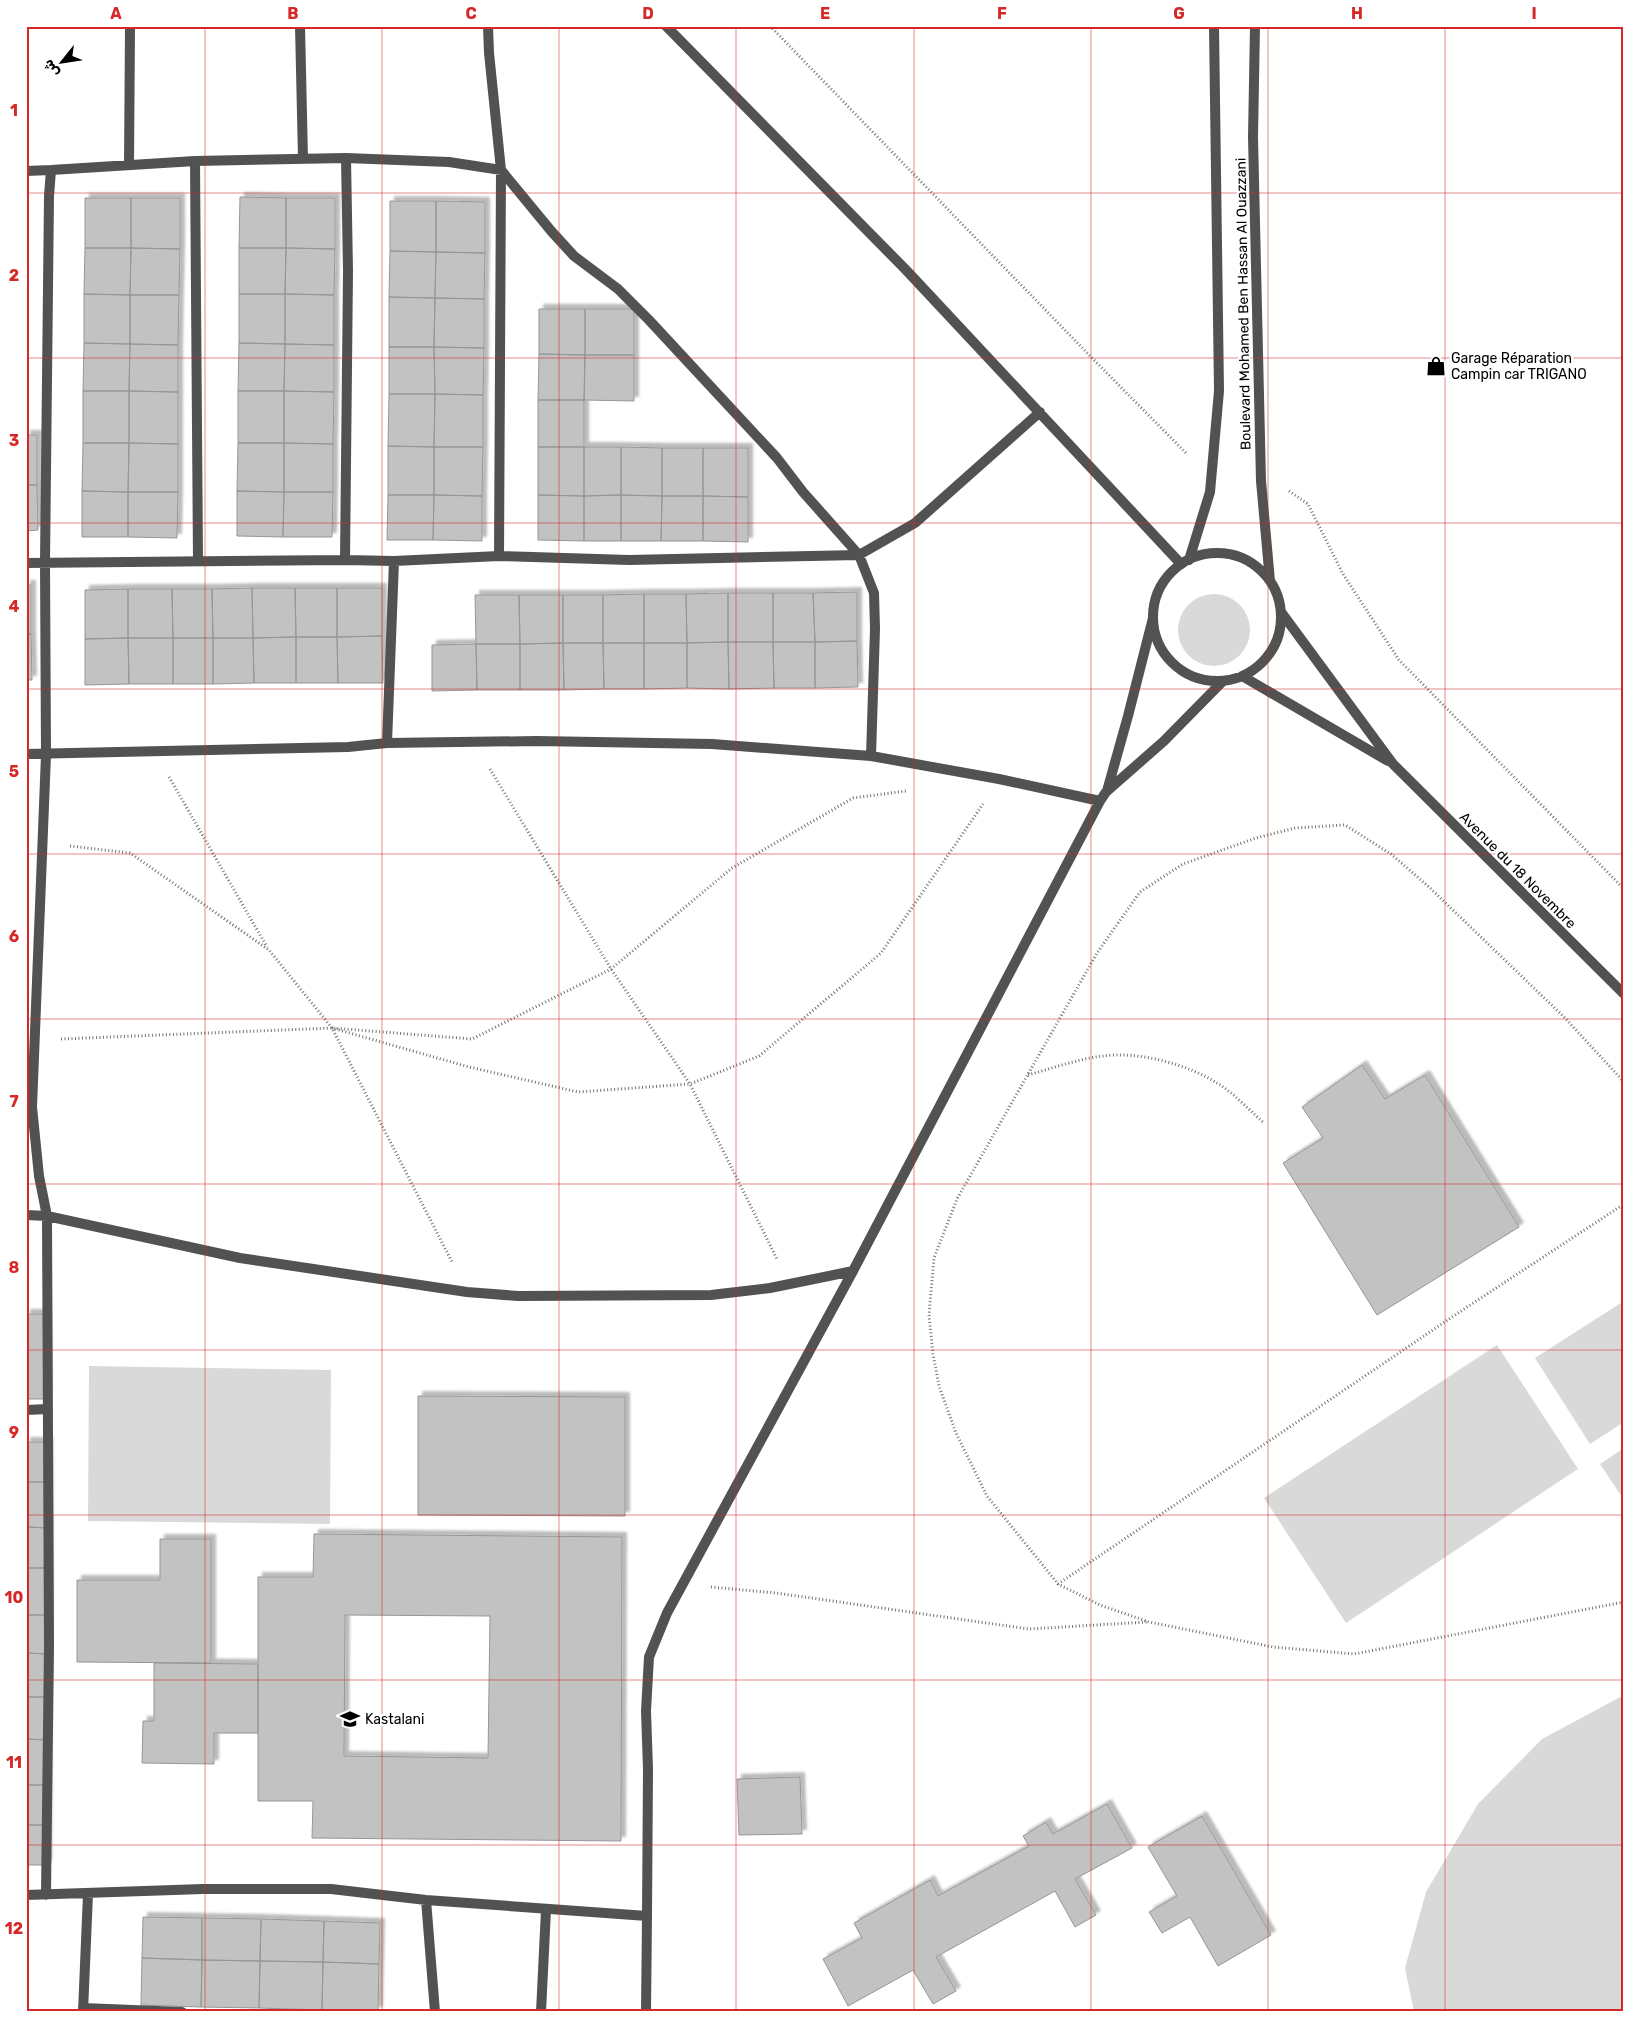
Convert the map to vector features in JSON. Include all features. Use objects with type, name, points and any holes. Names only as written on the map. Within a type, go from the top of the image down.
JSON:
[{"type":"street","points":[[129,165],[130,26]]},
{"type":"street","points":[[300,26],[303,159]]},
{"type":"street","points":[[488,26],[501,170],[499,556]]},
{"type":"street","points":[[666,26],[907,271],[1185,562]]},
{"type":"street","name":"Boulevard Mohamed Ben Hassan Al Ouazzani","points":[[1185,562],[1210,492],[1219,391],[1214,26]]},
{"type":"street","name":"Boulevard Mohamed Ben Hassan Al Ouazzani","points":[[1255,26],[1253,137],[1260,455],[1270,581]]},
{"type":"street","points":[[345,560],[348,271],[346,158]]},
{"type":"street","points":[[26,171],[195,162],[346,158],[449,162],[501,170],[574,256],[618,290],[649,320],[777,458],[803,492],[859,555],[874,593],[875,629],[871,756]]},
{"type":"street","points":[[195,162],[198,561]]},
{"type":"street","points":[[46,1895],[49,1757],[47,1216],[34,1141],[32,1069],[36,1040],[46,755],[45,563],[49,196],[51,170]]},
{"type":"street","points":[[26,563],[394,561],[499,556],[629,560],[859,555],[915,522],[1040,412]]},
{"type":"street","points":[[1106,792],[1128,716],[1153,618],[1154,605],[1161,588],[1171,572],[1185,562],[1203,555],[1218,553],[1233,555],[1247,560],[1260,569],[1270,581],[1277,595],[1281,612],[1278,638],[1264,661],[1242,676],[1224,681],[1202,679],[1184,671],[1168,657],[1157,639],[1153,618]]},
{"type":"street","points":[[387,743],[394,561]]},
{"type":"street","name":"Avenue du 18 Novembre","points":[[1281,612],[1394,764],[1624,994]]},
{"type":"street","name":"Avenue du 18 Novembre","points":[[1242,676],[1394,764]]},
{"type":"street","points":[[646,2012],[648,1769],[646,1711],[649,1656],[656,1637],[681,1584],[853,1271],[1100,801],[1106,792],[1164,741],[1224,681]]},
{"type":"street","points":[[26,754],[154,752],[387,743],[712,744],[871,756],[1000,779],[1100,801]]},
{"type":"street","points":[[26,1215],[47,1216],[240,1258],[467,1292],[518,1296],[711,1295],[789,1284],[853,1271]]},
{"type":"street","points":[[26,1410],[48,1410]]},
{"type":"street","points":[[26,1895],[203,1889],[331,1889],[426,1900],[646,1916]]},
{"type":"street","points":[[88,1894],[83,2010],[182,2012]]},
{"type":"street","points":[[426,1900],[435,2012]]},
{"type":"street","points":[[542,2012],[546,1910]]},
{"type":"path","points":[[474,742],[611,969],[690,1084],[789,1284]]},
{"type":"path","points":[[154,752],[269,950],[332,1028],[467,1292]]},
{"type":"path","points":[[332,1028],[469,1067],[578,1092],[690,1084],[759,1056],[881,953],[1000,779]]},
{"type":"path","points":[[36,1040],[332,1028],[472,1039],[611,969],[732,868],[853,798],[912,791]]},
{"type":"path","points":[[1624,1082],[1564,1017],[1429,886],[1391,854],[1346,825],[1295,828],[1256,838],[1182,864],[1140,892],[1097,953],[957,1199],[934,1258],[929,1315],[939,1386],[956,1434],[987,1496],[1058,1584],[1100,1605],[1149,1622],[1273,1647],[1354,1654],[1624,1602]]},
{"type":"path","points":[[42,843],[130,852],[269,950]]},
{"type":"path","points":[[1028,1075],[1103,1056],[1129,1055],[1158,1060],[1184,1068],[1218,1083],[1264,1123]]},
{"type":"path","points":[[1058,1584],[1624,1204]]},
{"type":"path","points":[[681,1584],[776,1593],[1029,1629],[1149,1622]]},
{"type":"shaded area","points":[[1214,594],[1234,600],[1244,610],[1250,630],[1244,650],[1234,660],[1214,666],[1194,660],[1184,650],[1178,630],[1184,610],[1194,600]]},
{"type":"shaded area","points":[[1624,1301],[1624,1422],[1590,1444],[1535,1358]]},
{"type":"shaded area","points":[[1497,1345],[1578,1469],[1346,1623],[1264,1498]]},
{"type":"shaded area","points":[[89,1366],[331,1370],[330,1524],[88,1521]]},
{"type":"shaded area","points":[[1624,1448],[1624,1500],[1600,1464]]},
{"type":"shaded area","points":[[1624,1695],[1624,2012],[1414,2012],[1405,1968],[1426,1892],[1478,1804],[1542,1739]]},
{"type":"building","points":[[240,197],[286,198],[286,248],[239,248]]},
{"type":"building","points":[[85,198],[131,198],[131,248],[85,248]]},
{"type":"building","points":[[131,198],[180,198],[180,249],[131,248]]},
{"type":"building","points":[[286,198],[335,198],[335,249],[286,248]]},
{"type":"building","points":[[390,201],[436,201],[436,252],[390,251]]},
{"type":"building","points":[[436,201],[485,202],[485,253],[436,252]]},
{"type":"building","points":[[85,248],[131,248],[130,295],[84,294]]},
{"type":"building","points":[[131,248],[180,249],[179,295],[130,295]]},
{"type":"building","points":[[239,248],[286,248],[285,294],[239,294]]},
{"type":"building","points":[[286,248],[335,249],[334,295],[285,294]]},
{"type":"building","points":[[390,251],[436,252],[435,298],[389,297]]},
{"type":"building","points":[[436,252],[485,253],[484,299],[435,298]]},
{"type":"building","points":[[84,294],[130,295],[130,344],[84,343]]},
{"type":"building","points":[[239,294],[285,294],[285,344],[239,343]]},
{"type":"building","points":[[285,294],[334,295],[334,345],[285,344]]},
{"type":"building","points":[[130,295],[179,295],[178,345],[130,344]]},
{"type":"building","points":[[389,297],[435,298],[434,347],[389,347]]},
{"type":"building","points":[[435,298],[484,299],[484,348],[434,347]]},
{"type":"building","points":[[539,309],[585,309],[585,355],[539,354]]},
{"type":"building","points":[[585,309],[634,309],[634,355],[585,355]]},
{"type":"building","points":[[84,343],[130,344],[129,391],[83,391]]},
{"type":"building","points":[[239,343],[285,344],[284,391],[238,391]]},
{"type":"building","points":[[130,344],[178,345],[178,392],[129,391]]},
{"type":"building","points":[[285,344],[334,345],[334,392],[284,391]]},
{"type":"building","points":[[389,347],[434,347],[435,394],[389,394]]},
{"type":"building","points":[[434,347],[484,348],[483,395],[435,394]]},
{"type":"building","points":[[539,354],[585,355],[584,400],[538,400]]},
{"type":"building","points":[[585,355],[634,355],[634,401],[584,400]]},
{"type":"building","points":[[83,391],[129,391],[129,443],[83,443]]},
{"type":"building","points":[[129,391],[178,392],[178,444],[129,443]]},
{"type":"building","points":[[238,391],[284,391],[284,443],[238,443]]},
{"type":"building","points":[[284,391],[334,392],[333,444],[284,443]]},
{"type":"building","points":[[389,394],[435,394],[434,447],[388,446]]},
{"type":"building","points":[[435,394],[483,395],[483,447],[434,447]]},
{"type":"building","points":[[538,400],[584,400],[584,447],[538,447]]},
{"type":"building","points":[[26,435],[37,435],[37,485],[26,485]]},
{"type":"building","points":[[83,443],[129,443],[128,492],[82,491]]},
{"type":"building","points":[[129,443],[178,444],[178,492],[128,492]]},
{"type":"building","points":[[238,443],[284,443],[284,492],[237,491]]},
{"type":"building","points":[[284,443],[333,444],[333,492],[284,492]]},
{"type":"building","points":[[388,446],[434,447],[434,495],[388,495]]},
{"type":"building","points":[[434,447],[483,447],[482,496],[434,495]]},
{"type":"building","points":[[538,447],[584,447],[584,496],[538,495]]},
{"type":"building","points":[[584,447],[621,447],[621,495],[584,496]]},
{"type":"building","points":[[621,447],[662,448],[662,496],[621,495]]},
{"type":"building","points":[[662,448],[703,448],[703,496],[662,496]]},
{"type":"building","points":[[703,448],[748,448],[748,497],[703,496]]},
{"type":"building","points":[[26,485],[37,485],[38,530],[26,531]]},
{"type":"building","points":[[82,491],[128,492],[128,537],[82,537]]},
{"type":"building","points":[[237,491],[284,492],[283,537],[237,536]]},
{"type":"building","points":[[128,492],[178,492],[177,538],[128,537]]},
{"type":"building","points":[[284,492],[333,492],[332,537],[283,537]]},
{"type":"building","points":[[388,495],[434,495],[433,540],[387,540]]},
{"type":"building","points":[[434,495],[482,496],[482,541],[433,540]]},
{"type":"building","points":[[538,495],[584,496],[584,541],[538,540]]},
{"type":"building","points":[[621,495],[662,496],[661,541],[621,541]]},
{"type":"building","points":[[621,495],[621,541],[584,541],[584,496]]},
{"type":"building","points":[[662,496],[703,496],[703,541],[661,541]]},
{"type":"building","points":[[703,496],[748,497],[748,542],[703,541]]},
{"type":"building","points":[[26,585],[31,585],[31,634],[26,634]]},
{"type":"building","points":[[252,588],[253,638],[213,638],[212,589]]},
{"type":"building","points":[[252,588],[295,588],[296,637],[253,638]]},
{"type":"building","points":[[295,588],[337,588],[337,637],[296,637]]},
{"type":"building","points":[[337,588],[382,588],[382,636],[337,637]]},
{"type":"building","points":[[128,589],[172,589],[173,638],[128,638]]},
{"type":"building","points":[[128,589],[128,638],[85,639],[85,590]]},
{"type":"building","points":[[172,589],[212,589],[213,638],[173,638]]},
{"type":"building","points":[[857,592],[857,641],[815,642],[813,593]]},
{"type":"building","points":[[728,593],[728,642],[687,643],[686,594]]},
{"type":"building","points":[[728,593],[773,593],[773,642],[728,642]]},
{"type":"building","points":[[773,593],[813,593],[815,642],[773,642]]},
{"type":"building","points":[[644,594],[644,643],[603,643],[603,595]]},
{"type":"building","points":[[644,594],[686,594],[687,643],[644,643]]},
{"type":"building","points":[[475,595],[519,595],[520,644],[476,644]]},
{"type":"building","points":[[519,595],[563,595],[563,643],[520,644]]},
{"type":"building","points":[[563,595],[603,595],[603,643],[563,643]]},
{"type":"building","points":[[26,634],[31,634],[32,680],[26,680]]},
{"type":"building","points":[[382,636],[383,683],[338,683],[337,637]]},
{"type":"building","points":[[296,637],[296,683],[254,683],[253,638]]},
{"type":"building","points":[[296,637],[337,637],[338,683],[296,683]]},
{"type":"building","points":[[128,638],[173,638],[173,684],[129,684]]},
{"type":"building","points":[[128,638],[129,684],[85,685],[85,639]]},
{"type":"building","points":[[173,638],[213,638],[213,684],[173,684]]},
{"type":"building","points":[[213,638],[253,638],[254,683],[213,684]]},
{"type":"building","points":[[857,641],[858,687],[815,688],[815,642]]},
{"type":"building","points":[[728,642],[773,642],[774,688],[729,689]]},
{"type":"building","points":[[728,642],[729,689],[687,688],[687,643]]},
{"type":"building","points":[[773,642],[815,642],[815,688],[774,688]]},
{"type":"building","points":[[563,643],[603,643],[604,689],[564,690]]},
{"type":"building","points":[[563,643],[564,690],[520,690],[520,644]]},
{"type":"building","points":[[603,643],[644,643],[644,689],[604,689]]},
{"type":"building","points":[[644,643],[687,643],[687,688],[644,689]]},
{"type":"building","points":[[476,644],[477,690],[432,691],[432,645]]},
{"type":"building","points":[[476,644],[520,644],[520,690],[477,690]]},
{"type":"building","points":[[1362,1065],[1385,1099],[1425,1075],[1519,1227],[1377,1315],[1283,1163],[1323,1138],[1302,1107]]},
{"type":"building","points":[[26,1314],[46,1314],[47,1399],[26,1399]]},
{"type":"building","points":[[418,1396],[625,1397],[625,1516],[418,1515]]},
{"type":"building","points":[[26,1442],[48,1442],[48,1482],[26,1482]]},
{"type":"building","points":[[26,1482],[48,1482],[48,1528],[26,1527]]},
{"type":"building","points":[[26,1527],[48,1528],[48,1568],[26,1568]]},
{"type":"building","points":[[314,1534],[622,1537],[621,1841],[312,1838],[313,1801],[258,1801],[258,1577],[313,1577]],"holes":[[[345,1615],[490,1616],[488,1758],[344,1756]]]},
{"type":"building","points":[[160,1539],[211,1539],[211,1663],[77,1662],[77,1580],[160,1580]]},
{"type":"building","points":[[26,1568],[48,1568],[48,1615],[26,1615]]},
{"type":"building","points":[[26,1615],[48,1615],[47,1654],[26,1653]]},
{"type":"building","points":[[26,1653],[47,1654],[47,1697],[26,1697]]},
{"type":"building","points":[[154,1663],[258,1664],[258,1733],[214,1733],[214,1764],[142,1763],[143,1721],[154,1721]]},
{"type":"building","points":[[26,1697],[47,1697],[47,1740],[26,1739]]},
{"type":"building","points":[[26,1739],[47,1740],[47,1785],[26,1785]]},
{"type":"building","points":[[800,1777],[802,1834],[739,1835],[737,1779]]},
{"type":"building","points":[[26,1785],[47,1785],[47,1825],[26,1825]]},
{"type":"building","points":[[1107,1804],[1132,1848],[1075,1879],[1096,1915],[1075,1927],[1055,1891],[936,1957],[956,1991],[933,2004],[913,1970],[848,2006],[823,1959],[862,1938],[854,1923],[930,1880],[938,1896],[1029,1846],[1023,1836],[1046,1822],[1053,1834]]},
{"type":"building","points":[[1202,1816],[1271,1935],[1218,1966],[1190,1917],[1162,1933],[1149,1912],[1177,1896],[1148,1847]]},
{"type":"building","points":[[26,1825],[47,1825],[47,1865],[26,1865]]},
{"type":"building","points":[[143,1917],[202,1918],[202,1960],[142,1958]]},
{"type":"building","points":[[202,1918],[261,1919],[260,1961],[202,1960]]},
{"type":"building","points":[[261,1919],[324,1921],[323,1962],[260,1961]]},
{"type":"building","points":[[324,1921],[380,1923],[379,1964],[323,1962]]},
{"type":"building","points":[[142,1958],[202,1960],[201,2007],[141,2005]]},
{"type":"building","points":[[202,1960],[260,1961],[259,2008],[201,2007]]},
{"type":"building","points":[[260,1961],[323,1962],[322,2010],[259,2008]]},
{"type":"building","points":[[323,1962],[379,1964],[378,2011],[322,2010]]},
{"type":"place","name":"Garage Réparation Campin car TRIGANO","points":[[1436,366]]},
{"type":"place","name":"Kastalani","points":[[350,1719]]}]
